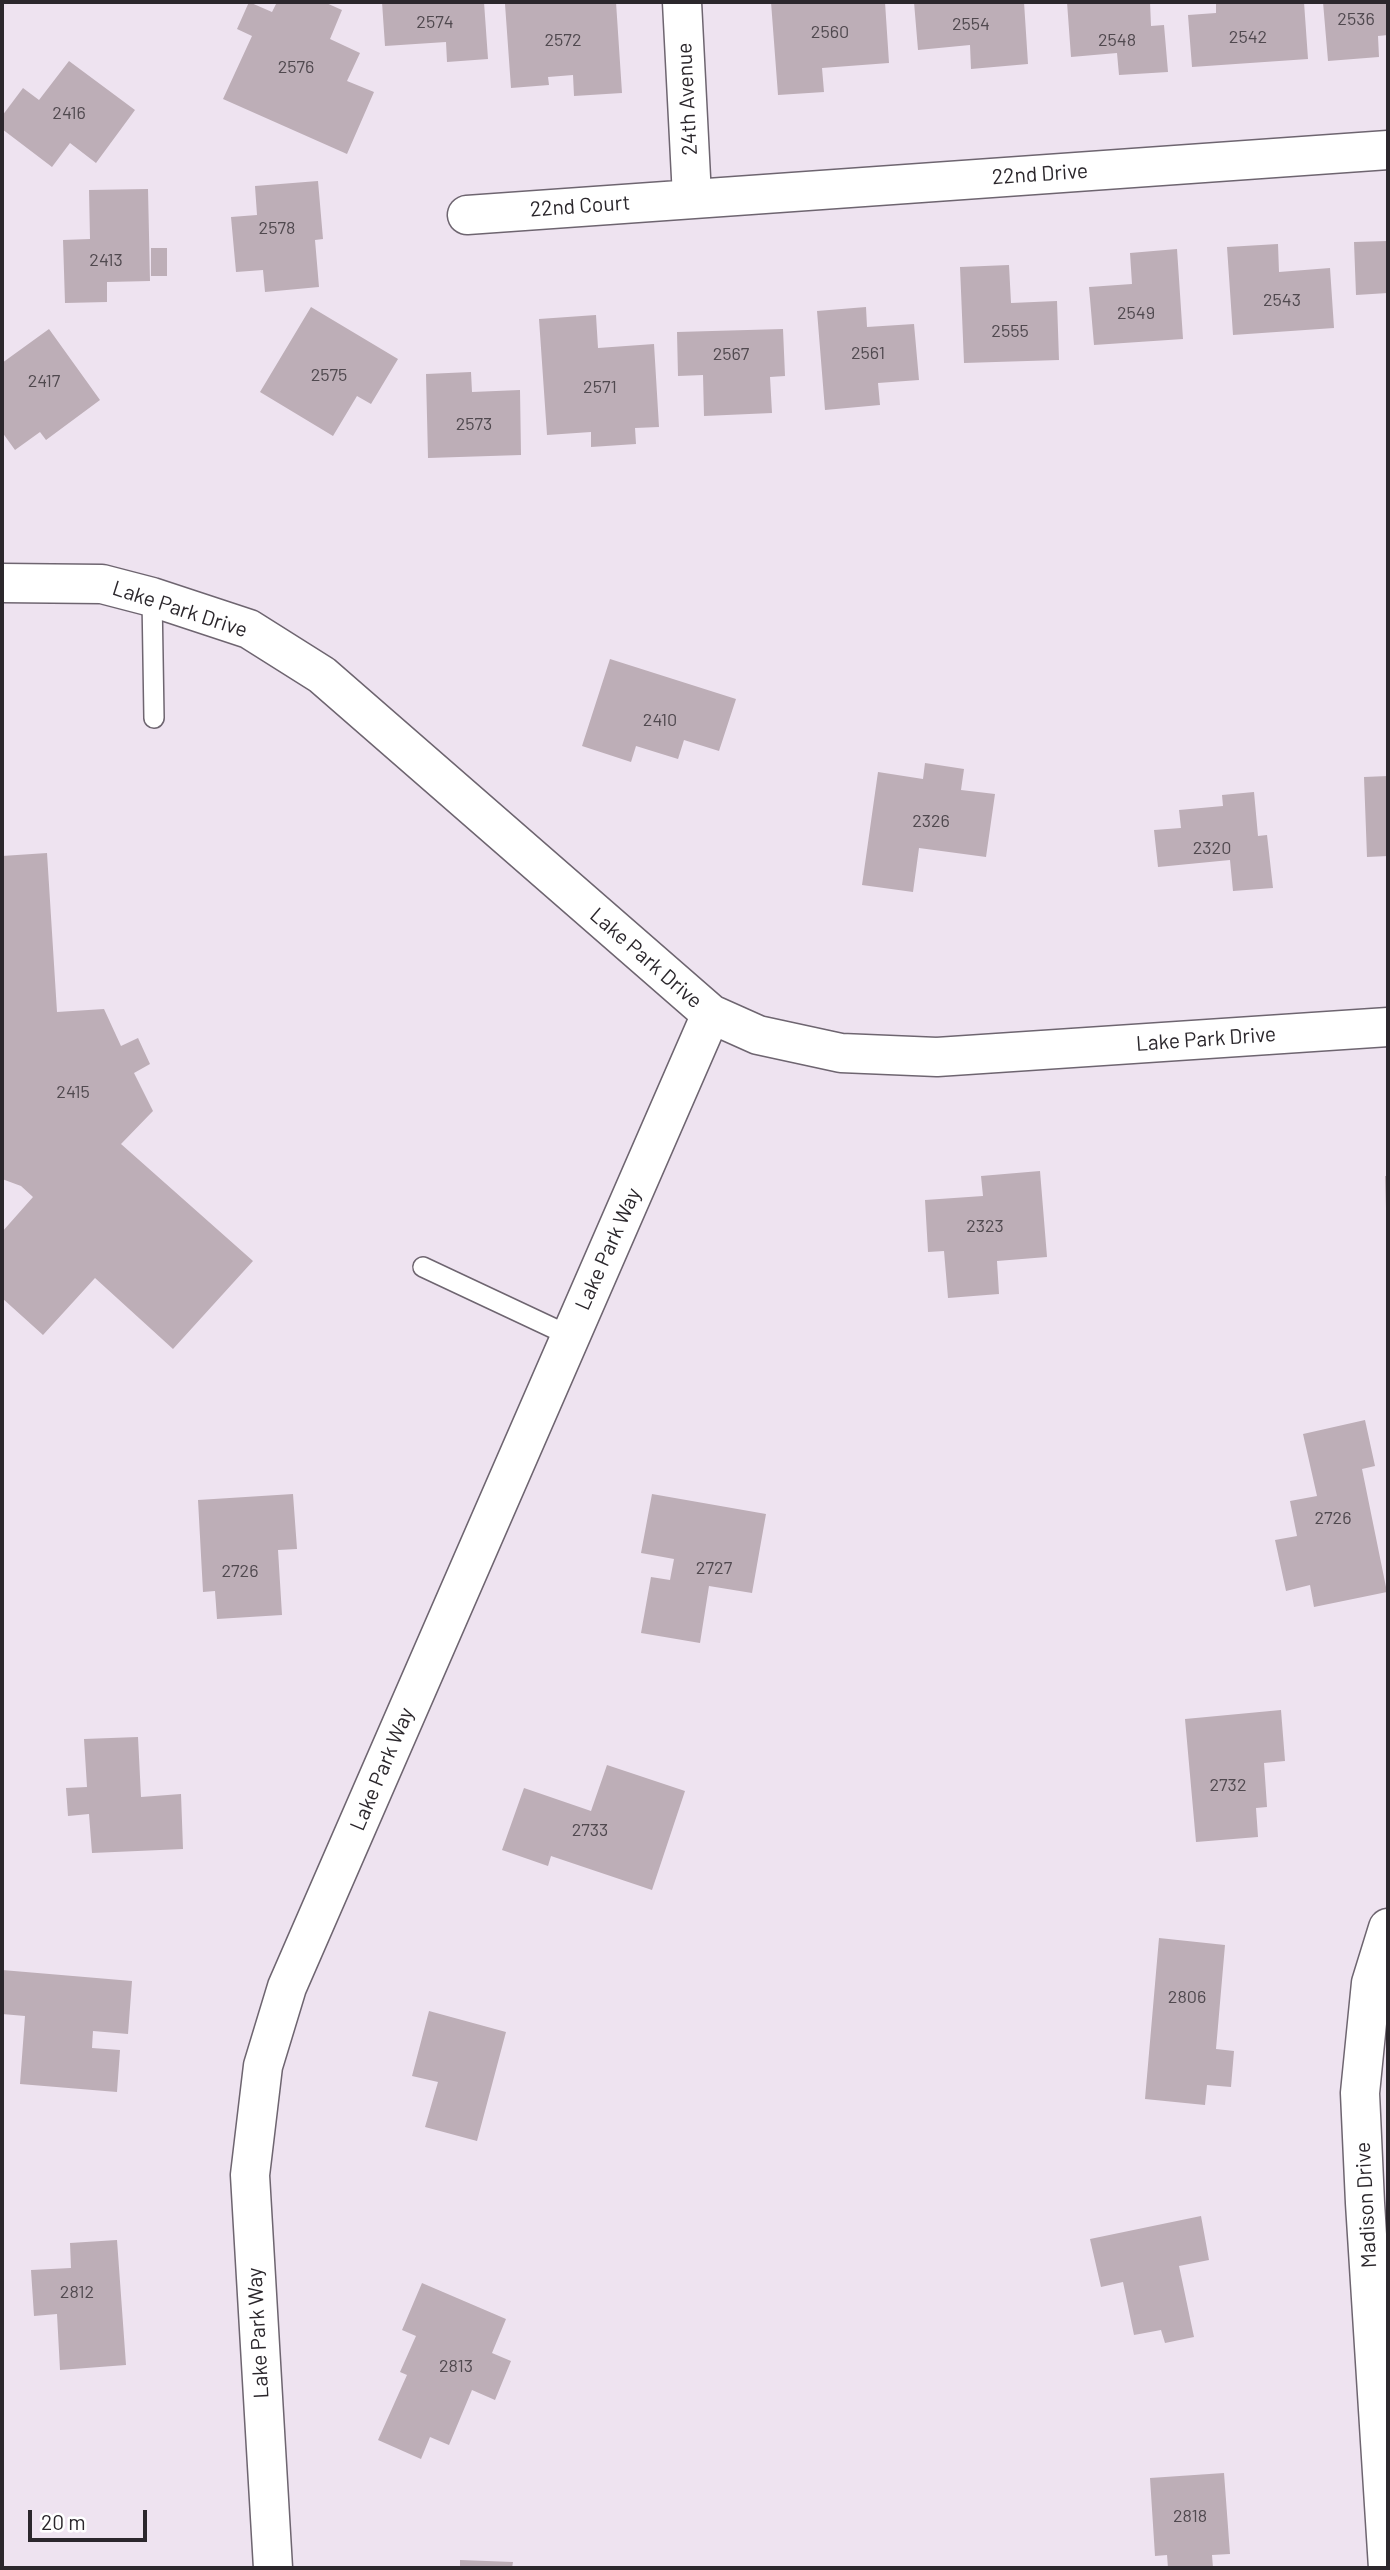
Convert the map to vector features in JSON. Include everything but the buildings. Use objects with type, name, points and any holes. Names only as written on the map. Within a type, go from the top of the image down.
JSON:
[{"type":"street","name":"24th Avenue","points":[[681,2],[692,197]]},
{"type":"street","name":"22nd Drive","points":[[692,197],[1388,150]]},
{"type":"street","name":"22nd Court","points":[[467,215],[692,197]]},
{"type":"street","name":"Lake Park Drive","points":[[2,583],[102,583],[249,629],[322,675],[710,1014],[758,1035],[841,1053],[937,1057],[1388,1027]]},
{"type":"street","name":"Lake Park Way","points":[[274,2568],[250,2175],[263,2066],[287,1987],[710,1014]]},
{"type":"street","name":"Madison Drive","points":[[1388,1928],[1371,1983],[1360,2092],[1388,2568]]},
{"type":"lane","points":[[152,597],[154,718]]},
{"type":"lane","points":[[424,1267],[570,1336]]}]
